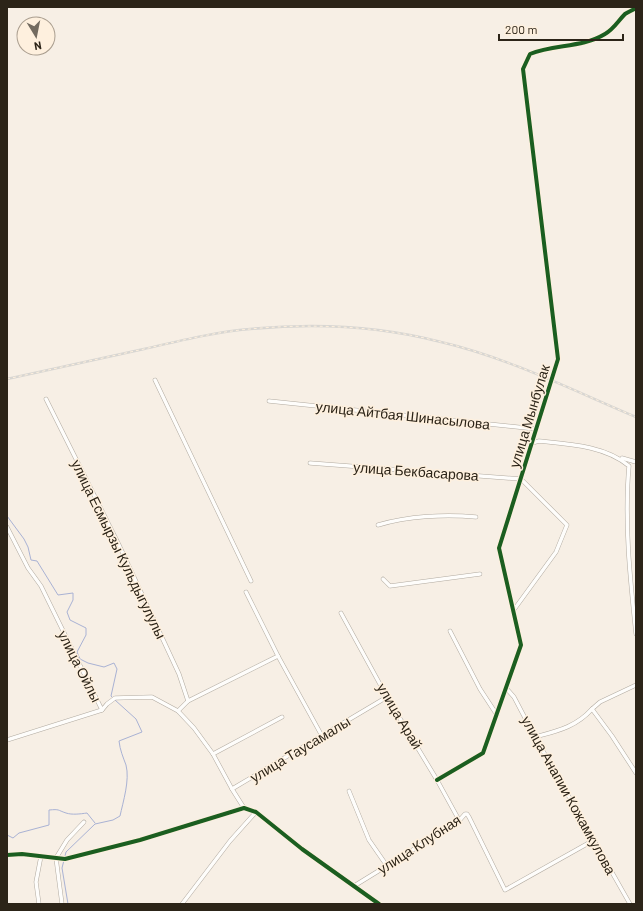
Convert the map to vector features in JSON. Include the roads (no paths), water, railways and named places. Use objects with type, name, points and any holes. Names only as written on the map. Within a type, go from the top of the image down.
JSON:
[{"type":"street","name":"улица Мынбулак","points":[[438,780],[483,754],[521,645],[499,548],[558,359],[523,69],[530,54],[538,50],[584,43],[605,34],[615,27],[625,14],[636,8]]},
{"type":"street","points":[[155,380],[250,581]]},
{"type":"street","name":"улица Есмырзы Кульдыгулулы","points":[[46,399],[119,545],[179,674],[188,702]]},
{"type":"street","name":"улица Айтбая Шинасылова","points":[[270,401],[536,429]]},
{"type":"street","points":[[532,443],[540,441],[568,444],[594,449],[636,462]]},
{"type":"street","points":[[620,458],[629,466],[627,489],[629,576],[636,634]]},
{"type":"street","name":"улица Бекбасарова","points":[[310,462],[521,478]]},
{"type":"street","points":[[513,611],[556,552],[566,525],[521,478]]},
{"type":"street","points":[[378,525],[394,520],[455,515],[476,517]]},
{"type":"street","name":"улица Ойлы","points":[[7,527],[28,568],[41,586],[102,710],[115,698],[152,697],[178,711],[194,728],[213,754],[232,789]]},
{"type":"street","points":[[383,579],[390,586],[480,574]]},
{"type":"street","points":[[246,592],[278,656],[322,736]]},
{"type":"street","name":"улица Арай","points":[[341,613],[387,697],[438,780],[459,820]]},
{"type":"street","points":[[450,630],[480,689],[497,715]]},
{"type":"street","points":[[178,711],[188,702],[278,656]]},
{"type":"street","points":[[535,737],[562,729],[580,720],[600,702],[636,685]]},
{"type":"street","name":"улица Анапии Кожамкулова","points":[[506,688],[514,697],[535,737],[630,904]]},
{"type":"street","name":"улица Таусамалы","points":[[232,789],[387,697]]},
{"type":"street","points":[[592,709],[636,773]]},
{"type":"street","points":[[7,740],[102,710]]},
{"type":"street","points":[[213,754],[282,716]]},
{"type":"street","points":[[232,789],[244,808]]},
{"type":"street","points":[[349,791],[369,840],[387,866]]},
{"type":"street","points":[[7,855],[22,854],[65,859],[140,840],[244,808],[256,812],[302,849],[379,904]]},
{"type":"street","points":[[182,904],[230,841],[256,812]]},
{"type":"street","name":"улица Клубная","points":[[354,886],[459,820],[466,814],[505,890],[508,890],[594,840]]},
{"type":"street","points":[[62,904],[56,858],[67,840],[84,822]]},
{"type":"street","points":[[39,904],[36,882],[41,856]]},
{"type":"waterway","points":[[7,516],[24,539],[28,547],[31,560],[37,561],[58,595],[73,593],[73,600],[67,612],[70,620],[86,628],[86,635],[77,652],[80,659],[88,663],[104,667],[114,663],[117,669],[111,696],[113,698]]},
{"type":"waterway","points":[[68,904],[62,868],[66,852],[95,824],[113,820],[120,816],[126,791],[127,771],[119,741],[142,732],[136,719],[115,700]]},
{"type":"waterway","points":[[7,835],[13,838],[19,833],[49,825],[49,810],[57,810],[71,814],[87,813],[95,823]]},
{"type":"railway","points":[[7,379],[224,332],[297,326],[346,327],[394,332],[466,349],[540,375],[636,417]]}]
